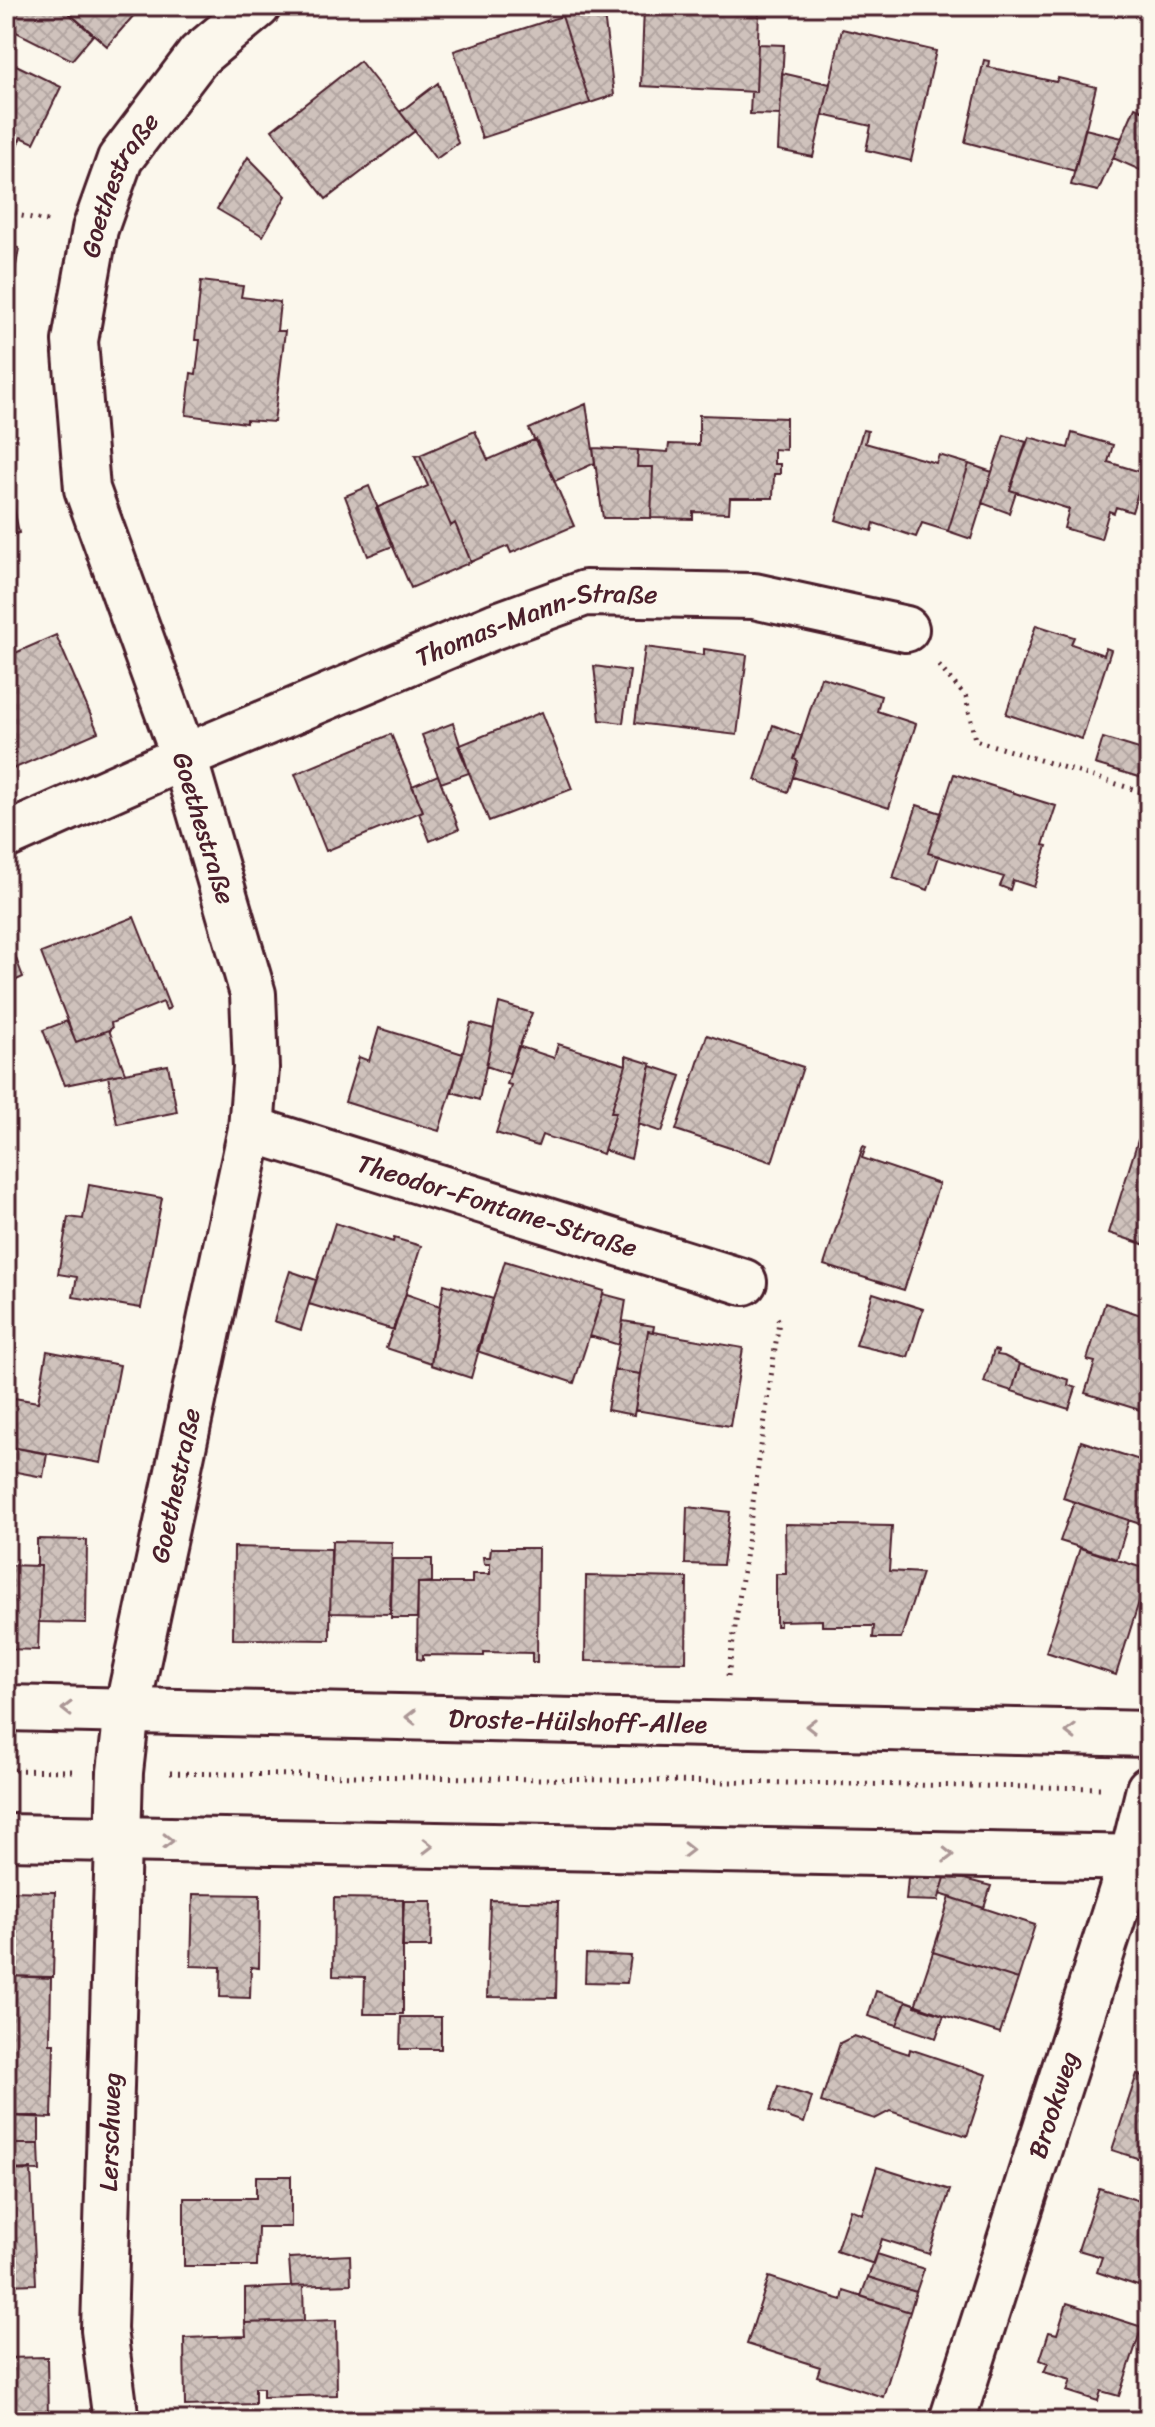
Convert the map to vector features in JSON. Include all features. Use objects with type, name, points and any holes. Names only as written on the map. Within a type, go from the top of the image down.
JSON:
[{"type":"street","name":"Goethestraße","points":[[120,1772],[127,1711],[251,1129],[256,1068],[253,994],[184,757],[87,489],[75,341],[95,229],[120,159],[199,55],[258,6]]},
{"type":"street","name":"Thomas-Mann-Straße","points":[[6,836],[481,631],[585,593],[754,596],[906,629]]},
{"type":"street","name":"Theodor-Fontane-Straße","points":[[251,1129],[744,1282]]},
{"type":"street","name":"Droste-Hülshoff-Allee","points":[[6,1708],[1149,1734]]},
{"type":"street","name":"Lerschweg","points":[[116,2421],[104,2330],[120,1772]]},
{"type":"street","name":"Brookweg","points":[[952,2421],[1140,1858],[1149,1789]]},
{"type":"street","points":[[6,1837],[1140,1858]]},
{"type":"path","points":[[906,629],[966,697],[975,740],[1149,794]]},
{"type":"path","points":[[721,1723],[779,1321],[744,1282]]},
{"type":"path","points":[[6,1770],[1102,1788]]},
{"type":"building","points":[[12,6],[61,6],[93,35],[72,60],[6,27],[6,13]]},
{"type":"building","points":[[61,6],[142,6],[107,46]]},
{"type":"building","points":[[592,6],[603,6],[614,95],[590,103],[562,16]]},
{"type":"building","points":[[644,7],[759,12],[756,92],[641,86]]},
{"type":"building","points":[[562,16],[590,103],[482,138],[454,51]]},
{"type":"building","points":[[842,29],[936,51],[911,161],[866,150],[871,126],[823,115]]},
{"type":"building","points":[[758,44],[784,45],[780,115],[750,114],[751,92],[756,92]]},
{"type":"building","points":[[6,60],[61,87],[34,143],[21,137],[6,169]]},
{"type":"building","points":[[984,60],[989,61],[988,67],[1096,87],[1075,171],[965,142]]},
{"type":"building","points":[[360,61],[415,131],[326,199],[272,130]]},
{"type":"building","points":[[782,73],[830,84],[813,157],[778,150]]},
{"type":"building","points":[[438,83],[458,143],[436,159],[400,112]]},
{"type":"building","points":[[1135,107],[1149,113],[1149,174],[1113,158]]},
{"type":"building","points":[[1085,129],[1122,138],[1098,191],[1071,185]]},
{"type":"building","points":[[248,157],[286,196],[263,236],[217,209]]},
{"type":"building","points":[[6,246],[19,248],[6,324]]},
{"type":"building","points":[[201,281],[243,286],[241,297],[280,302],[277,331],[285,331],[274,422],[246,420],[246,423],[186,415],[191,373],[196,374],[200,340],[195,340]]},
{"type":"building","points":[[586,404],[595,463],[555,481],[529,429]]},
{"type":"building","points":[[699,415],[786,418],[786,450],[774,449],[774,464],[780,464],[780,474],[774,474],[773,498],[730,498],[729,513],[693,512],[693,519],[651,518],[653,467],[637,467],[638,450],[668,452],[669,444],[699,445]]},
{"type":"building","points":[[863,430],[868,431],[865,443],[936,463],[939,455],[969,464],[948,531],[922,523],[916,537],[874,523],[872,531],[836,520]]},
{"type":"building","points":[[475,431],[488,460],[536,439],[574,526],[511,553],[508,546],[471,562],[455,523],[451,526],[420,455]]},
{"type":"building","points":[[1072,433],[1113,445],[1108,462],[1144,473],[1132,512],[1116,507],[1114,513],[1109,511],[1101,539],[1064,528],[1069,509],[1010,490],[1029,437],[1068,448]]},
{"type":"building","points":[[1004,435],[1026,442],[1010,490],[1016,492],[1009,513],[982,503]]},
{"type":"building","points":[[593,448],[638,450],[637,467],[653,467],[651,518],[603,518]]},
{"type":"building","points":[[420,455],[451,526],[455,523],[471,562],[411,588],[376,508],[428,486],[415,456]]},
{"type":"building","points":[[969,464],[992,472],[971,539],[948,531]]},
{"type":"building","points":[[6,467],[19,533],[6,536]]},
{"type":"building","points":[[369,486],[393,546],[368,556],[345,496]]},
{"type":"building","points":[[1036,625],[1074,637],[1071,644],[1104,655],[1106,648],[1111,650],[1082,739],[1006,714]]},
{"type":"building","points":[[56,635],[98,732],[6,772],[6,657]]},
{"type":"building","points":[[645,647],[704,655],[704,649],[747,655],[737,735],[635,723]]},
{"type":"building","points":[[594,666],[630,671],[623,723],[600,720]]},
{"type":"building","points":[[821,677],[881,696],[877,711],[916,724],[889,808],[793,777],[798,761],[794,759]]},
{"type":"building","points":[[542,712],[572,789],[489,821],[458,746]]},
{"type":"building","points":[[453,723],[469,773],[441,783],[422,735]]},
{"type":"building","points":[[773,725],[802,736],[788,792],[755,780]]},
{"type":"building","points":[[391,734],[423,811],[326,851],[295,774]]},
{"type":"building","points":[[1103,738],[1149,752],[1149,780],[1095,764]]},
{"type":"building","points":[[954,774],[1056,806],[1034,887],[1013,880],[1010,890],[1000,886],[1004,877],[928,853]]},
{"type":"building","points":[[438,775],[459,829],[430,841],[419,813],[423,811],[412,786]]},
{"type":"building","points":[[917,805],[941,813],[928,853],[939,856],[928,890],[893,878]]},
{"type":"building","points":[[134,917],[170,1008],[166,1010],[163,1002],[111,1023],[109,1030],[76,1042],[41,953]]},
{"type":"building","points":[[6,932],[23,977],[6,985]]},
{"type":"building","points":[[499,1003],[532,1013],[509,1074],[486,1066]]},
{"type":"building","points":[[67,1021],[76,1042],[109,1030],[125,1073],[65,1085],[43,1030]]},
{"type":"building","points":[[471,1023],[494,1029],[479,1100],[452,1092]]},
{"type":"building","points":[[379,1028],[463,1054],[439,1131],[345,1102],[359,1057],[369,1061]]},
{"type":"building","points":[[707,1035],[803,1067],[772,1162],[676,1130]]},
{"type":"building","points":[[558,1044],[626,1065],[611,1112],[616,1112],[603,1154],[542,1135],[538,1146],[496,1133],[511,1085],[507,1084],[518,1046],[554,1058]]},
{"type":"building","points":[[626,1056],[651,1064],[631,1159],[604,1150],[616,1112],[611,1112]]},
{"type":"building","points":[[168,1065],[177,1112],[117,1124],[108,1076]]},
{"type":"building","points":[[651,1066],[681,1076],[662,1132],[638,1124]]},
{"type":"building","points":[[1138,1140],[1149,1144],[1149,1246],[1109,1233]]},
{"type":"building","points":[[863,1146],[866,1147],[862,1158],[939,1184],[904,1290],[824,1265]]},
{"type":"building","points":[[89,1185],[162,1198],[141,1308],[73,1297],[77,1277],[58,1274],[68,1217],[83,1219]]},
{"type":"building","points":[[335,1223],[393,1242],[394,1238],[421,1246],[394,1330],[309,1304]]},
{"type":"building","points":[[505,1261],[604,1291],[574,1383],[477,1351]]},
{"type":"building","points":[[290,1271],[316,1280],[301,1330],[274,1321]]},
{"type":"building","points":[[444,1284],[493,1299],[471,1378],[431,1365]]},
{"type":"building","points":[[873,1293],[923,1309],[908,1357],[856,1345]]},
{"type":"building","points":[[406,1294],[440,1306],[431,1363],[386,1348]]},
{"type":"building","points":[[603,1294],[626,1300],[619,1345],[590,1336]]},
{"type":"building","points":[[1105,1303],[1147,1317],[1149,1314],[1149,1393],[1143,1411],[1085,1393],[1095,1362],[1087,1360]]},
{"type":"building","points":[[623,1321],[654,1326],[653,1332],[648,1331],[641,1374],[614,1370]]},
{"type":"building","points":[[648,1331],[743,1348],[730,1426],[635,1410]]},
{"type":"building","points":[[994,1350],[998,1351],[997,1355],[1020,1364],[1012,1391],[984,1382]]},
{"type":"building","points":[[47,1351],[120,1365],[101,1463],[6,1446],[8,1397],[38,1402]]},
{"type":"building","points":[[1020,1364],[1069,1380],[1068,1385],[1076,1388],[1069,1409],[1012,1391]]},
{"type":"building","points":[[614,1370],[641,1374],[634,1415],[607,1410]]},
{"type":"building","points":[[1081,1441],[1149,1463],[1149,1527],[1063,1498]]},
{"type":"building","points":[[6,1446],[47,1454],[43,1477],[6,1470]]},
{"type":"building","points":[[1074,1502],[1129,1520],[1117,1559],[1060,1541]]},
{"type":"building","points":[[687,1507],[730,1512],[723,1565],[685,1564]]},
{"type":"building","points":[[785,1524],[892,1526],[889,1571],[922,1573],[901,1638],[873,1638],[874,1626],[822,1626],[822,1620],[780,1621],[780,1626],[776,1626],[776,1574],[786,1574]]},
{"type":"building","points":[[37,1539],[87,1540],[86,1623],[39,1622],[41,1566],[37,1566]]},
{"type":"building","points":[[332,1541],[392,1542],[390,1614],[330,1613]]},
{"type":"building","points":[[234,1547],[331,1549],[330,1640],[233,1639]]},
{"type":"building","points":[[491,1548],[538,1548],[537,1662],[532,1662],[532,1653],[423,1655],[423,1660],[417,1659],[418,1583],[472,1583],[472,1574],[490,1574],[490,1564],[484,1564],[483,1557],[490,1557]]},
{"type":"building","points":[[1080,1548],[1149,1570],[1116,1675],[1046,1652]]},
{"type":"building","points":[[392,1559],[432,1559],[432,1582],[418,1583],[417,1618],[391,1618]]},
{"type":"building","points":[[6,1565],[41,1566],[38,1650],[6,1649]]},
{"type":"building","points":[[586,1576],[687,1578],[686,1662],[585,1661]]},
{"type":"building","points":[[908,1878],[945,1878],[938,1901],[906,1900]]},
{"type":"building","points":[[945,1878],[991,1886],[984,1908],[940,1894]]},
{"type":"building","points":[[6,1891],[55,1892],[53,1977],[6,1976]]},
{"type":"building","points":[[193,1894],[260,1895],[259,1968],[251,1967],[250,1998],[220,1997],[221,1967],[191,1966]]},
{"type":"building","points":[[950,1897],[1035,1925],[1018,1979],[933,1952]]},
{"type":"building","points":[[334,1898],[403,1899],[403,2014],[364,2014],[365,1977],[333,1976]]},
{"type":"building","points":[[490,1900],[558,1902],[556,1998],[487,1997]]},
{"type":"building","points":[[404,1901],[432,1901],[431,1947],[402,1947]]},
{"type":"building","points":[[933,1952],[1018,1979],[1000,2033],[915,2006]]},
{"type":"building","points":[[586,1954],[631,1956],[627,1983],[585,1982]]},
{"type":"building","points":[[7,1976],[51,1978],[50,2044],[54,2044],[52,2118],[6,2116]]},
{"type":"building","points":[[876,1991],[906,2001],[897,2025],[868,2016]]},
{"type":"building","points":[[906,2001],[944,2015],[936,2038],[897,2025]]},
{"type":"building","points":[[401,2017],[441,2017],[441,2049],[400,2049]]},
{"type":"building","points":[[854,2036],[909,2054],[910,2049],[987,2075],[967,2136],[890,2111],[875,2119],[821,2102],[840,2043]]},
{"type":"building","points":[[1137,2074],[1149,2078],[1149,2166],[1139,2163],[1140,2159],[1112,2150]]},
{"type":"building","points":[[778,2086],[812,2097],[804,2123],[770,2111]]},
{"type":"building","points":[[6,2116],[39,2116],[39,2144],[6,2144]]},
{"type":"building","points":[[6,2144],[39,2144],[40,2171],[6,2170]]},
{"type":"building","points":[[877,2167],[950,2190],[929,2254],[882,2239],[874,2264],[836,2251],[850,2209],[862,2214]]},
{"type":"building","points":[[31,2169],[36,2284],[6,2285],[6,2170]]},
{"type":"building","points":[[256,2176],[291,2176],[291,2227],[258,2227],[257,2266],[184,2266],[184,2198],[256,2198]]},
{"type":"building","points":[[1099,2188],[1149,2204],[1149,2258],[1138,2286],[1097,2272],[1102,2257],[1078,2250]]},
{"type":"building","points":[[877,2254],[924,2269],[916,2292],[868,2277]]},
{"type":"building","points":[[350,2255],[351,2284],[291,2286],[289,2258]]},
{"type":"building","points":[[769,2277],[842,2300],[844,2291],[910,2312],[883,2397],[817,2376],[820,2367],[747,2344]]},
{"type":"building","points":[[868,2277],[916,2292],[910,2312],[861,2296]]},
{"type":"building","points":[[303,2286],[304,2321],[245,2323],[245,2289]]},
{"type":"building","points":[[1067,2303],[1142,2327],[1119,2396],[1101,2391],[1098,2401],[1067,2391],[1071,2380],[1044,2372],[1048,2363],[1040,2360],[1049,2332],[1057,2334]]},
{"type":"building","points":[[336,2320],[337,2395],[263,2397],[263,2388],[255,2388],[255,2404],[185,2406],[184,2338],[246,2336],[245,2323]]},
{"type":"building","points":[[47,2357],[48,2421],[6,2421],[6,2358]]}]
